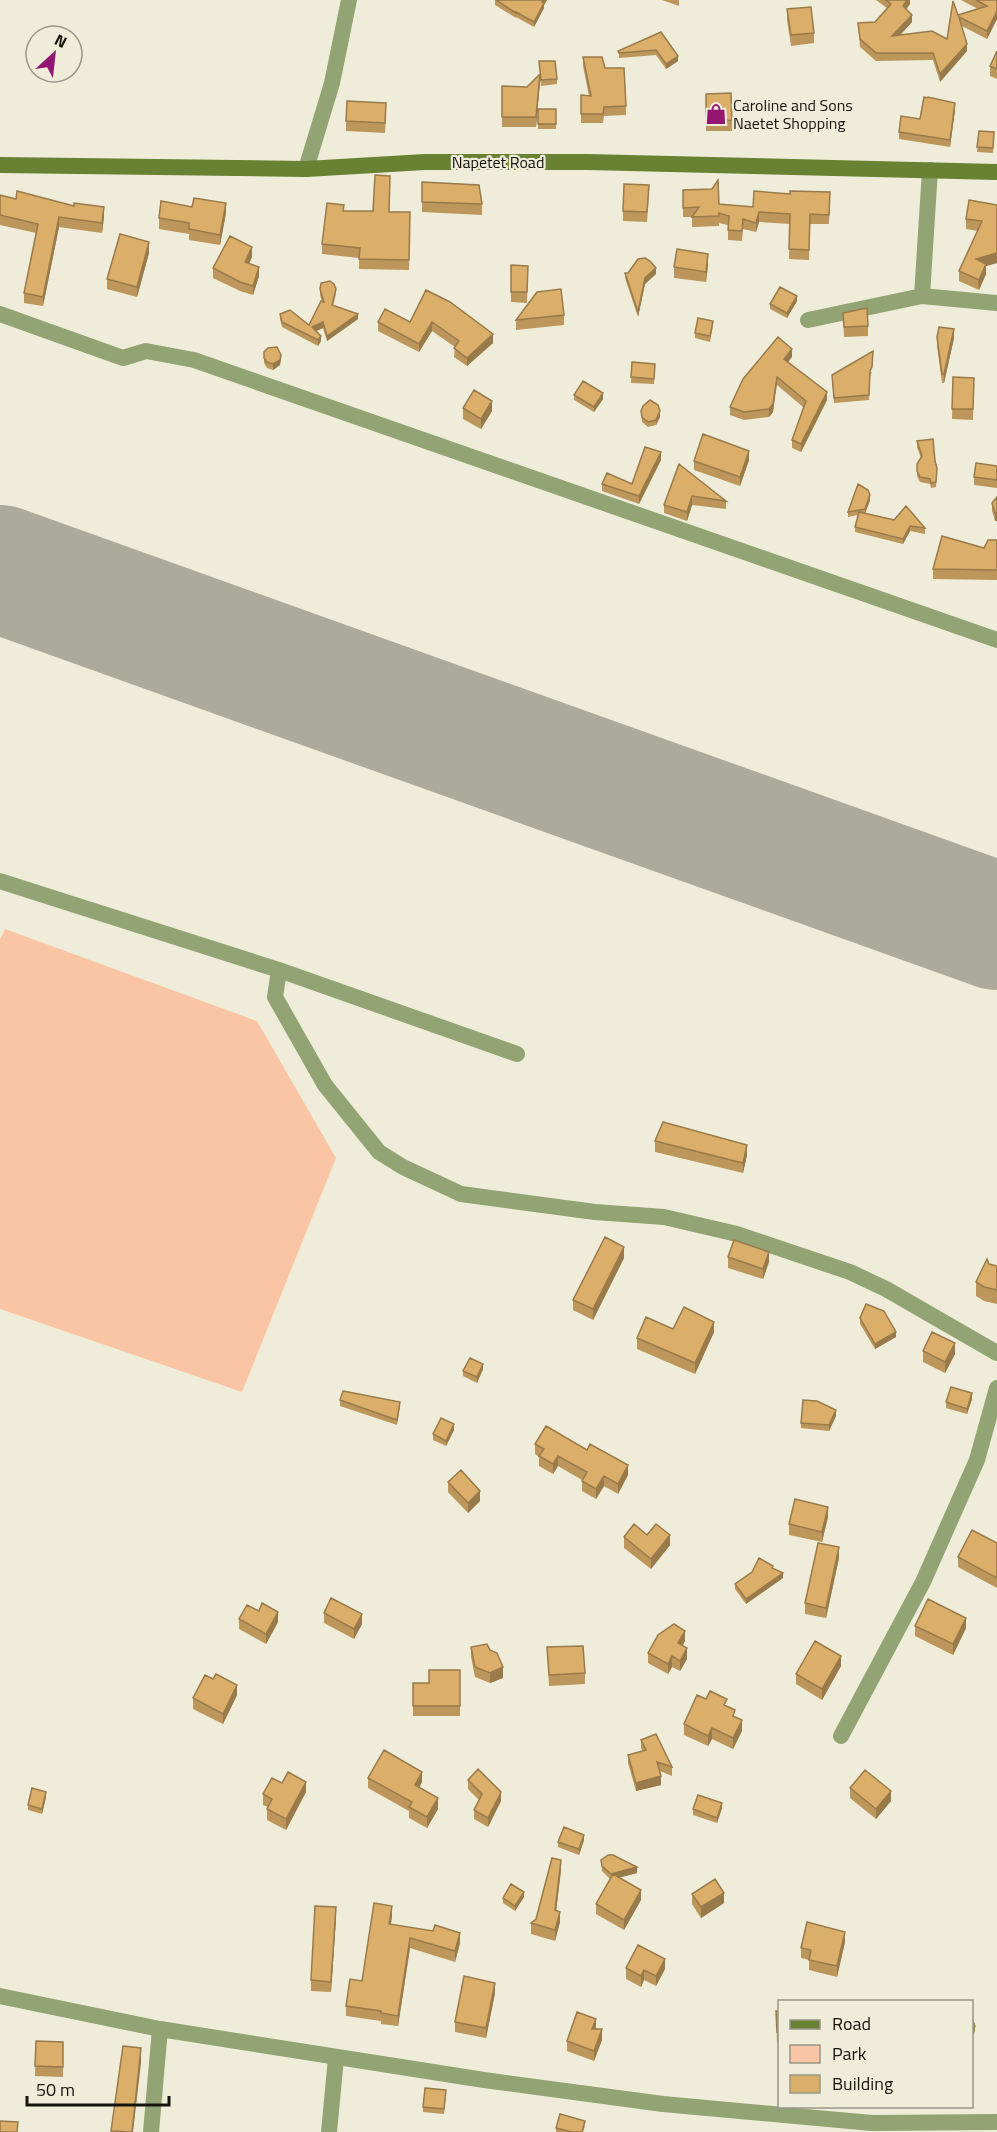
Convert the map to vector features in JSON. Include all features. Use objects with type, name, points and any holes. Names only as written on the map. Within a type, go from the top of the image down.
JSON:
[{"type":"main road","name":"Napetet Road","points":[[0,165],[306,169],[425,162],[587,162],[997,172]]},
{"type":"street","points":[[306,169],[332,83],[349,0]]},
{"type":"street","points":[[922,296],[930,170]]},
{"type":"street","points":[[808,320],[922,296],[997,303]]},
{"type":"street","points":[[0,314],[123,358],[146,351],[194,360],[997,640]]},
{"type":"street","points":[[0,881],[279,970],[517,1054]]},
{"type":"street","points":[[279,970],[275,997],[325,1085],[379,1152],[403,1167],[461,1194],[595,1212],[664,1217],[737,1233],[850,1272],[886,1289],[997,1353]]},
{"type":"street","points":[[841,1736],[923,1582],[977,1460],[997,1388]]},
{"type":"street","points":[[0,1996],[160,2029],[336,2058],[663,2104],[872,2123],[997,2122]]},
{"type":"street","points":[[151,2132],[160,2029]]},
{"type":"street","points":[[329,2132],[336,2058]]},
{"type":"green space","points":[[5,929],[257,1021],[336,1158],[242,1392],[0,1309],[0,939]]},
{"type":"building","points":[[496,0],[543,0],[544,3],[534,22]]},
{"type":"building","points":[[886,0],[907,0],[903,6],[912,15],[892,36],[932,31],[947,39],[953,1],[958,15],[987,6],[976,0],[997,0],[997,11],[987,31],[959,17],[967,44],[940,74],[933,53],[876,53],[860,39],[858,23],[875,22],[891,4]]},
{"type":"building","points":[[811,7],[814,33],[791,35],[787,9]]},
{"type":"building","points":[[661,32],[678,56],[666,64],[656,50],[619,53],[618,51]]},
{"type":"building","points":[[997,51],[997,69],[990,66]]},
{"type":"building","points":[[583,57],[602,57],[605,68],[624,68],[626,106],[604,107],[603,114],[581,114],[581,95],[591,96]]},
{"type":"building","points":[[539,61],[555,61],[557,79],[541,80]]},
{"type":"building","points":[[540,74],[536,117],[502,117],[502,86],[527,87]]},
{"type":"building","points":[[731,93],[732,120],[706,121],[706,94]]},
{"type":"building","points":[[924,97],[955,103],[950,140],[899,132],[901,116],[920,119]]},
{"type":"building","points":[[347,101],[386,103],[385,123],[346,121]]},
{"type":"building","points":[[538,109],[556,109],[556,124],[538,124]]},
{"type":"building","points":[[979,131],[994,132],[993,148],[977,147]]},
{"type":"building","points":[[375,175],[390,176],[389,212],[410,212],[409,260],[359,259],[360,248],[322,244],[327,203],[344,205],[343,211],[373,211]]},
{"type":"building","points":[[718,180],[719,204],[753,207],[754,191],[790,194],[790,191],[830,192],[829,215],[810,214],[809,250],[789,249],[790,214],[759,212],[756,223],[743,219],[742,231],[728,230],[729,216],[719,213],[719,216],[692,217],[699,207],[683,208],[683,190],[712,189]]},
{"type":"building","points":[[422,182],[479,185],[482,204],[422,202]]},
{"type":"building","points":[[624,184],[649,185],[647,212],[623,211]]},
{"type":"building","points":[[17,191],[74,206],[74,203],[104,207],[102,223],[59,217],[43,297],[24,293],[38,224],[0,215],[0,195],[16,199]]},
{"type":"building","points":[[194,198],[226,203],[220,235],[189,229],[189,223],[159,218],[161,201],[192,207]]},
{"type":"building","points":[[969,200],[997,205],[997,253],[976,259],[986,264],[979,280],[959,271],[982,221],[966,219]]},
{"type":"building","points":[[120,234],[149,242],[137,287],[107,279]]},
{"type":"building","points":[[230,236],[252,247],[245,262],[259,267],[253,286],[213,268]]},
{"type":"building","points":[[677,249],[708,254],[706,272],[674,267]]},
{"type":"building","points":[[645,258],[656,268],[645,278],[638,312],[625,273],[628,273],[638,259]]},
{"type":"building","points":[[511,265],[528,266],[527,292],[511,292]]},
{"type":"building","points":[[330,281],[336,289],[332,305],[358,314],[327,336],[323,322],[312,327],[321,336],[318,340],[282,322],[280,314],[290,310],[309,325],[321,301],[324,302],[320,289],[321,283]]},
{"type":"building","points":[[780,287],[797,296],[787,313],[770,304]]},
{"type":"building","points":[[561,289],[564,315],[516,320],[537,292]]},
{"type":"building","points":[[426,290],[450,302],[493,334],[467,358],[454,348],[459,341],[432,322],[419,344],[378,322],[385,309],[410,322]]},
{"type":"building","points":[[867,308],[868,326],[844,327],[843,313]]},
{"type":"building","points":[[698,318],[713,321],[710,336],[695,333]]},
{"type":"building","points":[[939,327],[954,329],[944,374],[942,374],[937,337]]},
{"type":"building","points":[[778,337],[792,349],[784,359],[827,392],[801,444],[792,440],[806,401],[777,377],[773,404],[769,409],[744,412],[730,407],[743,379]]},
{"type":"building","points":[[277,347],[281,355],[280,360],[273,364],[267,362],[264,352],[268,348]]},
{"type":"building","points":[[873,351],[869,395],[834,398],[832,375]]},
{"type":"building","points":[[632,362],[655,364],[654,379],[631,377]]},
{"type":"building","points":[[953,377],[974,378],[973,409],[952,409]]},
{"type":"building","points":[[583,381],[603,393],[594,407],[574,395]]},
{"type":"building","points":[[474,390],[492,401],[481,419],[463,408]]},
{"type":"building","points":[[650,400],[658,405],[660,411],[656,420],[648,422],[642,417],[641,411]]},
{"type":"building","points":[[703,434],[749,451],[740,477],[694,461]]},
{"type":"building","points":[[933,439],[937,468],[936,482],[931,483],[930,479],[920,477],[917,471],[917,464],[922,456],[917,441]]},
{"type":"building","points":[[645,447],[661,452],[639,496],[602,484],[607,473],[632,484]]},
{"type":"building","points":[[976,463],[997,466],[997,480],[974,477]]},
{"type":"building","points":[[679,464],[726,501],[692,496],[687,512],[664,505]]},
{"type":"building","points":[[858,484],[868,490],[870,495],[865,509],[848,512]]},
{"type":"building","points":[[997,497],[997,513],[995,513],[992,503]]},
{"type":"building","points":[[906,506],[925,528],[910,526],[903,539],[855,527],[859,512],[894,520]]},
{"type":"building","points":[[942,536],[984,548],[988,540],[997,540],[997,570],[933,569]]},
{"type":"building","points":[[663,1122],[747,1145],[743,1163],[655,1141]]},
{"type":"building","points":[[605,1237],[624,1247],[593,1309],[573,1300]]},
{"type":"building","points":[[734,1240],[769,1252],[763,1269],[728,1257]]},
{"type":"building","points":[[987,1259],[989,1264],[997,1266],[997,1290],[984,1287],[976,1282]]},
{"type":"building","points":[[866,1304],[884,1311],[896,1332],[875,1344],[860,1318]]},
{"type":"building","points":[[684,1307],[714,1322],[695,1363],[637,1338],[646,1317],[673,1329]]},
{"type":"building","points":[[932,1332],[955,1343],[945,1362],[923,1351]]},
{"type":"building","points":[[470,1358],[483,1364],[477,1377],[463,1371]]},
{"type":"building","points":[[951,1387],[972,1393],[967,1409],[946,1402]]},
{"type":"building","points":[[343,1391],[400,1402],[397,1420],[340,1400]]},
{"type":"building","points":[[803,1400],[817,1401],[836,1410],[829,1425],[801,1423]]},
{"type":"building","points":[[441,1418],[454,1424],[446,1441],[433,1434]]},
{"type":"building","points":[[546,1426],[587,1450],[590,1444],[628,1465],[618,1484],[604,1476],[596,1489],[582,1481],[587,1472],[558,1456],[553,1464],[539,1456],[544,1449],[535,1444]]},
{"type":"building","points":[[461,1470],[480,1491],[468,1503],[448,1482]]},
{"type":"building","points":[[795,1499],[828,1507],[822,1532],[789,1524]]},
{"type":"building","points":[[634,1524],[647,1535],[656,1524],[670,1535],[651,1559],[624,1537]]},
{"type":"building","points":[[972,1530],[997,1543],[997,1578],[958,1557]]},
{"type":"building","points":[[818,1543],[839,1547],[826,1608],[805,1603]]},
{"type":"building","points":[[759,1558],[783,1573],[746,1599],[735,1584],[752,1572]]},
{"type":"building","points":[[331,1598],[362,1614],[354,1629],[324,1613]]},
{"type":"building","points":[[928,1599],[966,1618],[953,1644],[915,1626]]},
{"type":"building","points":[[262,1603],[278,1612],[266,1634],[239,1619],[247,1605],[259,1611]]},
{"type":"building","points":[[674,1624],[685,1631],[678,1643],[687,1648],[680,1661],[672,1656],[668,1664],[648,1653],[658,1635]]},
{"type":"building","points":[[815,1641],[841,1656],[822,1689],[796,1674]]},
{"type":"building","points":[[487,1644],[490,1650],[497,1653],[503,1667],[490,1673],[475,1667],[471,1647]]},
{"type":"building","points":[[583,1646],[585,1673],[549,1675],[547,1647]]},
{"type":"building","points":[[429,1670],[460,1670],[460,1706],[413,1706],[413,1683],[429,1683]]},
{"type":"building","points":[[216,1674],[237,1685],[223,1714],[193,1698],[205,1675],[213,1679]]},
{"type":"building","points":[[710,1691],[727,1699],[724,1705],[735,1710],[733,1716],[742,1720],[733,1738],[712,1728],[708,1736],[684,1724],[697,1695],[706,1699]]},
{"type":"building","points":[[656,1734],[672,1767],[657,1762],[661,1776],[636,1783],[628,1755],[646,1750],[641,1740]]},
{"type":"building","points":[[384,1750],[422,1772],[415,1785],[438,1798],[427,1817],[409,1807],[412,1802],[368,1778]]},
{"type":"building","points":[[478,1769],[501,1792],[488,1818],[474,1810],[482,1794],[468,1780]]},
{"type":"building","points":[[865,1770],[891,1791],[876,1809],[850,1788]]},
{"type":"building","points":[[288,1772],[306,1782],[286,1819],[267,1809],[272,1799],[263,1794],[272,1778],[282,1783]]},
{"type":"building","points":[[32,1788],[46,1792],[42,1809],[28,1805]]},
{"type":"building","points":[[698,1795],[722,1803],[717,1818],[693,1809]]},
{"type":"building","points":[[564,1827],[584,1835],[579,1849],[558,1842]]},
{"type":"building","points":[[608,1855],[613,1855],[637,1867],[611,1874],[602,1866],[601,1860]]},
{"type":"building","points":[[552,1858],[561,1860],[555,1910],[560,1912],[555,1930],[531,1923],[536,1919]]},
{"type":"building","points":[[613,1874],[641,1890],[624,1920],[596,1904]]},
{"type":"building","points":[[715,1879],[724,1893],[701,1907],[692,1894]]},
{"type":"building","points":[[511,1884],[524,1892],[515,1906],[503,1898]]},
{"type":"building","points":[[374,1903],[392,1906],[389,1924],[433,1931],[435,1925],[460,1933],[455,1951],[410,1938],[398,2016],[346,2006],[350,1979],[362,1981]]},
{"type":"building","points":[[315,1906],[336,1907],[331,1982],[311,1980]]},
{"type":"building","points":[[807,1922],[845,1932],[837,1966],[809,1960],[811,1950],[801,1948]]},
{"type":"building","points":[[638,1945],[665,1959],[656,1976],[644,1970],[641,1976],[626,1968]]},
{"type":"building","points":[[464,1976],[495,1983],[486,2028],[455,2022]]},
{"type":"building","points":[[776,2011],[778,2011],[778,2032]]},
{"type":"building","points":[[577,2012],[596,2019],[592,2029],[602,2029],[594,2051],[567,2041]]},
{"type":"building","points":[[36,2041],[63,2042],[63,2067],[35,2066]]},
{"type":"building","points":[[123,2046],[141,2048],[132,2132],[111,2131]]},
{"type":"building","points":[[425,2088],[446,2090],[444,2109],[423,2107]]},
{"type":"building","points":[[560,2114],[585,2121],[582,2132],[556,2128]]},
{"type":"building","points":[[0,2121],[18,2122],[17,2132],[0,2132]]},
{"type":"runway","points":[[0,569],[997,926]]},
{"type":"place","name":"Caroline and Sons Naetet Shopping","points":[[716,114]]}]
